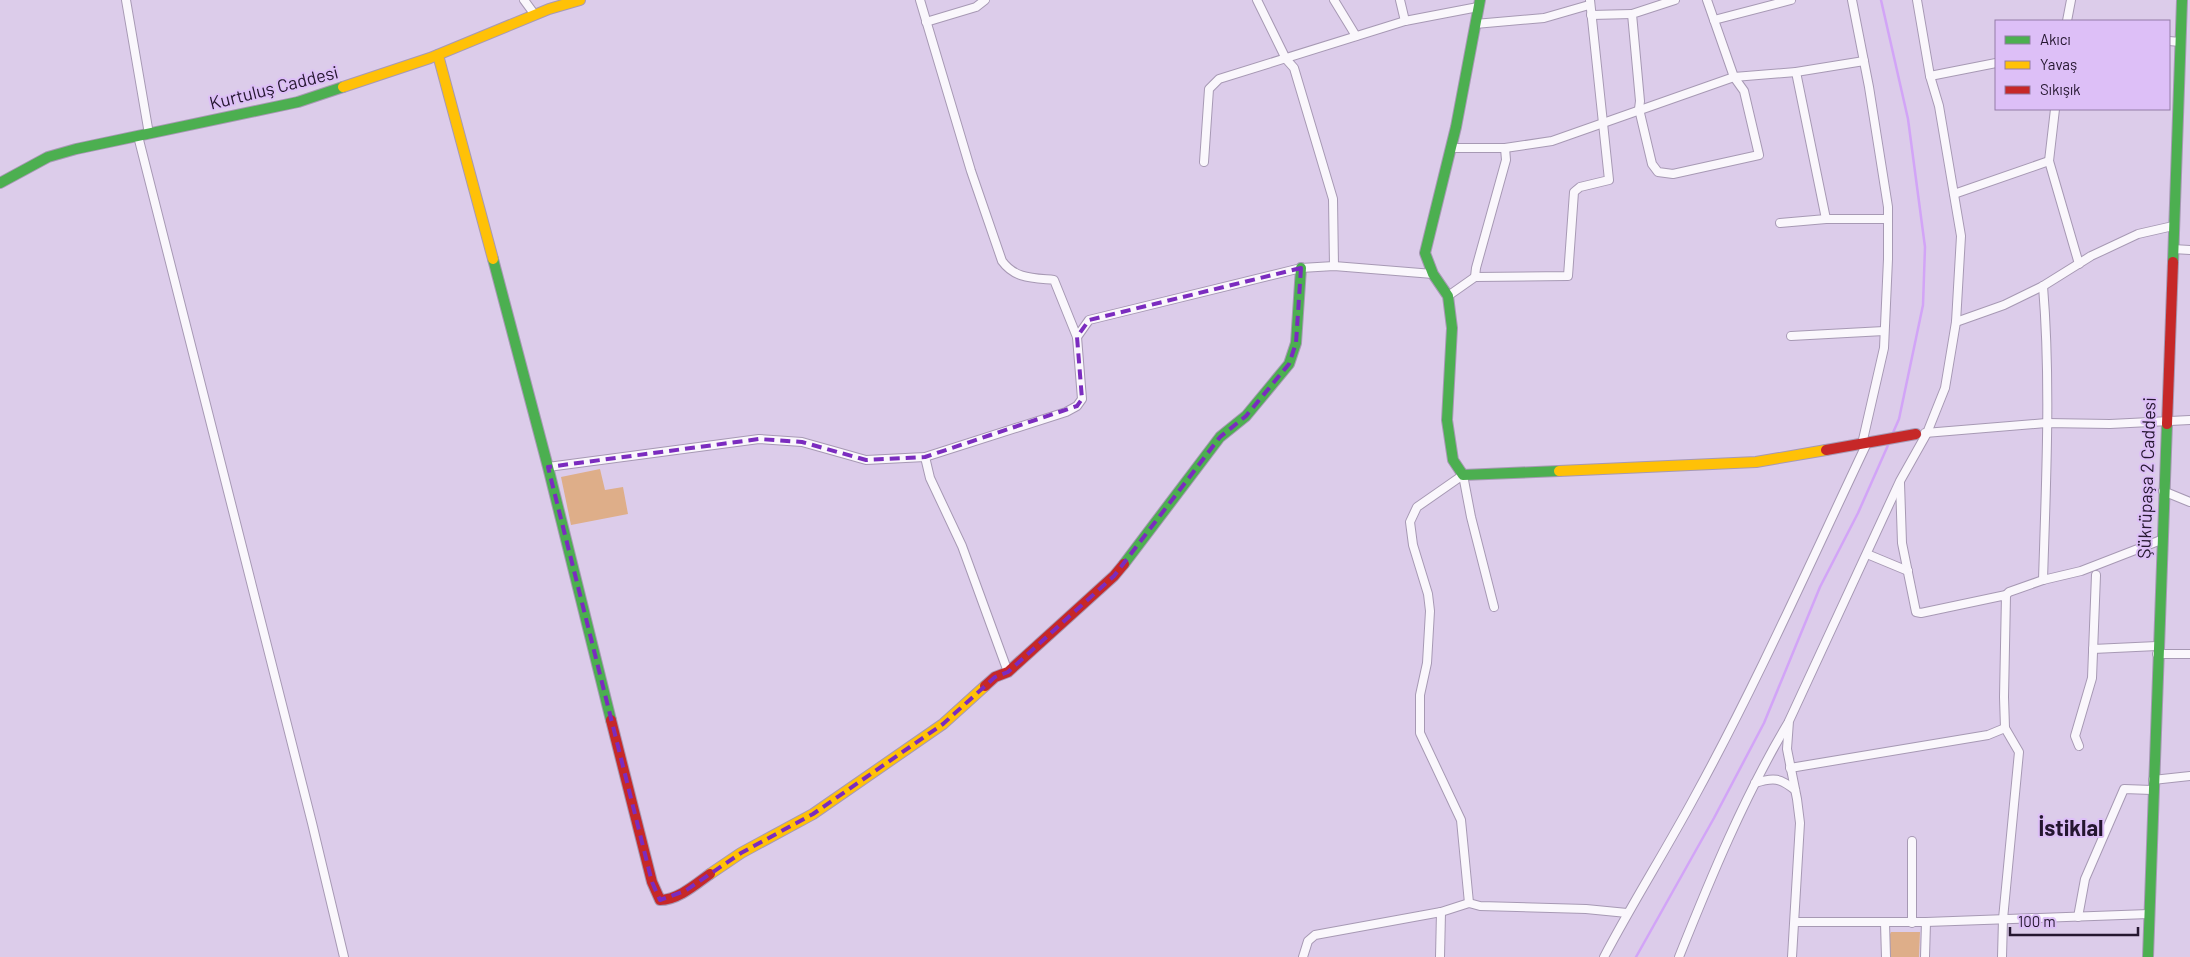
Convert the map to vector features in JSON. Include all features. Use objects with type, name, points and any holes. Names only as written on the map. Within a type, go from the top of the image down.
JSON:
[{"type":"street","points":[[126,0],[149,134]]},
{"type":"street","points":[[524,0],[535,14]]},
{"type":"street","name":"Kurtuluş Caddesi","points":[[0,183],[48,157],[76,149],[298,102],[438,55],[535,14],[580,0]]},
{"type":"street","points":[[548,467],[758,440],[802,442],[866,460],[925,457],[1066,412],[1077,406],[1082,399],[1077,337],[1054,280],[1027,278],[1017,275],[1008,269],[1002,261],[972,171],[920,0]]},
{"type":"street","points":[[926,22],[976,7],[985,0]]},
{"type":"street","points":[[1257,0],[1286,59],[1294,68],[1333,198],[1334,266]]},
{"type":"street","points":[[1334,0],[1356,36]]},
{"type":"street","points":[[1400,0],[1405,21]]},
{"type":"street","points":[[1590,14],[1632,14],[1675,0]]},
{"type":"street","points":[[1632,14],[1640,101],[1639,109],[1652,164],[1658,172],[1673,174],[1759,154],[1744,91],[1734,77],[1707,0]]},
{"type":"street","points":[[1714,20],[1791,0]]},
{"type":"street","points":[[1604,957],[1627,913],[1700,787],[1753,683],[1868,443],[1884,348],[1888,207],[1852,0]]},
{"type":"street","points":[[1679,957],[1713,870],[1769,754],[1789,721],[1900,481],[1927,433],[1945,388],[1956,322],[1961,236],[1939,106],[1930,76],[1917,0]]},
{"type":"street","points":[[2067,20],[2071,0]]},
{"type":"street","name":"Şükrüpaşa 2 Caddesi","points":[[2148,957],[2152,785],[2173,226],[2183,49],[2182,0]]},
{"type":"street","points":[[1448,296],[1475,277],[1568,276],[1574,192],[1580,187],[1609,180],[1590,3],[1544,18],[1475,24]]},
{"type":"street","points":[[1204,162],[1209,89],[1219,79],[1405,21],[1479,4],[1451,148],[1426,252],[1433,274],[1448,296],[1452,328],[1447,420],[1453,460],[1463,475],[1471,517],[1494,607]]},
{"type":"street","points":[[2170,42],[2183,49]]},
{"type":"street","points":[[438,55],[548,467],[650,873],[660,900],[666,900],[685,891],[741,853],[813,814],[943,724],[995,677],[1008,672],[1114,576],[1145,538],[1220,437],[1246,416],[1289,364],[1296,343],[1301,268]]},
{"type":"street","points":[[1451,148],[1505,148],[1552,141],[1734,77],[1796,72],[1864,61]]},
{"type":"street","points":[[1930,76],[1995,63]]},
{"type":"street","points":[[1796,72],[1826,219]]},
{"type":"street","points":[[2055,110],[2049,161],[2079,264]]},
{"type":"street","points":[[138,136],[312,823],[344,957]]},
{"type":"street","points":[[1475,277],[1506,160],[1505,148]]},
{"type":"street","points":[[1954,194],[2049,161]]},
{"type":"street","points":[[1780,223],[1826,219],[1888,219]]},
{"type":"street","points":[[1956,322],[2004,305],[2138,234],[2173,226]]},
{"type":"street","points":[[2173,249],[2190,250]]},
{"type":"street","points":[[1077,337],[1089,320],[1301,268],[1334,266],[1433,274]]},
{"type":"street","points":[[2043,286],[2046,326],[2043,580]]},
{"type":"street","points":[[1791,336],[1884,331]]},
{"type":"street","points":[[1469,903],[1461,820],[1420,733],[1420,695],[1426,663],[1430,611],[1428,594],[1413,545],[1410,522],[1417,507],[1463,475],[1756,462],[1916,434],[2046,423],[2110,424],[2190,420]]},
{"type":"street","points":[[925,457],[930,478],[962,546],[1008,672]]},
{"type":"street","points":[[1900,481],[1902,542],[1916,612],[1921,613],[2006,595],[2009,592],[2043,580],[2081,572],[2162,540]]},
{"type":"street","points":[[2163,491],[2190,502]]},
{"type":"street","points":[[1867,554],[1908,571]]},
{"type":"street","points":[[2079,746],[2075,736],[2092,678],[2096,575]]},
{"type":"street","points":[[2002,957],[2003,919],[2019,752],[2005,728],[2006,595]]},
{"type":"street","points":[[2093,649],[2157,650],[2190,654]]},
{"type":"street","points":[[1789,721],[1787,749],[1800,823],[1792,957]]},
{"type":"street","points":[[1790,768],[1988,735],[2005,728]]},
{"type":"street","points":[[2078,916],[2085,879],[2124,789],[2190,776]]},
{"type":"street","points":[[1756,783],[1774,779],[1782,780],[1795,790]]},
{"type":"street","points":[[1912,841],[1912,923]]},
{"type":"street","points":[[1303,957],[1308,941],[1315,935],[1441,912],[1469,903],[1480,906],[1586,909],[1627,913]]},
{"type":"street","points":[[1440,957],[1441,912]]},
{"type":"street","points":[[1795,922],[1912,923],[2149,914]]},
{"type":"street","points":[[1925,957],[1926,922]]},
{"type":"street","points":[[1884,923],[1886,957]]},
{"type":"highlighted area","points":[[1301,268],[1296,343],[1289,364],[1246,416],[1220,437],[1114,576],[1008,672],[995,677],[943,724],[813,814],[741,853],[685,891],[660,900],[652,882],[548,467],[759,439],[802,442],[866,460],[925,457],[1077,406],[1082,399],[1077,337],[1089,320]]},
{"type":"shaded area","points":[[600,469],[605,490],[623,487],[628,514],[571,525],[561,477]]},
{"type":"shaded area","points":[[1891,932],[1920,932],[1919,957],[1890,957],[1889,936]]},
{"type":"waterway","points":[[1881,0],[1908,119],[1925,247],[1923,305],[1899,419],[1892,435]]},
{"type":"waterway","points":[[1636,957],[1714,818],[1764,723],[1820,587],[1858,513],[1889,443]]},
{"type":"traffic: fast","points":[[1480,0],[1456,127],[1425,253],[1433,274],[1448,296],[1452,328],[1447,420],[1453,460],[1463,475],[1559,471]]},
{"type":"traffic: fast","points":[[2173,262],[2182,0]]},
{"type":"traffic: fast","points":[[0,183],[48,157],[76,149],[298,102],[343,87]]},
{"type":"traffic: fast","points":[[493,259],[548,467],[611,720]]},
{"type":"traffic: fast","points":[[1124,564],[1220,437],[1246,416],[1289,364],[1296,343],[1301,268]]},
{"type":"traffic: fast","points":[[2148,957],[2167,424]]},
{"type":"traffic: slow","points":[[343,87],[430,58],[549,9],[580,0]]},
{"type":"traffic: slow","points":[[438,55],[493,259]]},
{"type":"traffic: slow","points":[[1559,471],[1756,462],[1826,450]]},
{"type":"traffic: slow","points":[[710,874],[741,853],[813,814],[943,724],[985,686]]},
{"type":"traffic: jam","points":[[2167,424],[2173,262]]},
{"type":"traffic: jam","points":[[1826,450],[1916,434]]},
{"type":"traffic: jam","points":[[985,686],[995,677],[1008,672],[1114,576],[1124,564]]},
{"type":"traffic: jam","points":[[611,720],[652,882],[660,900],[680,894],[710,874]]},
{"type":"district","name":"İstiklal","points":[[2071,828]]}]
